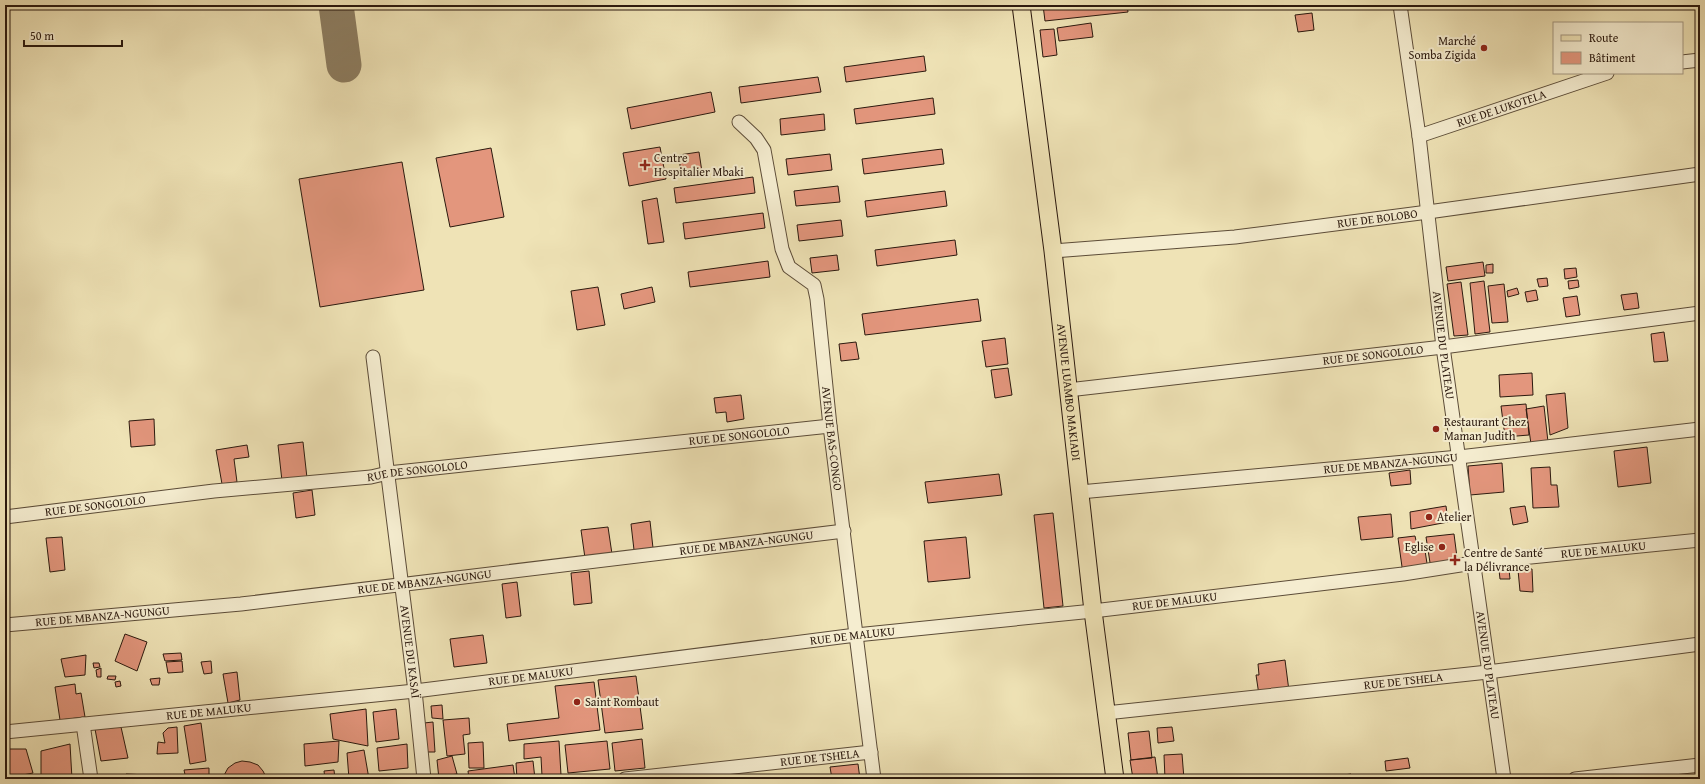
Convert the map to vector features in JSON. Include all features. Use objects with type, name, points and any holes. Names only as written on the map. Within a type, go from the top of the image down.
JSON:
[{"type":"main road","name":"AVENUE LUAMBO MAKIADI","points":[[1021,5],[1053,251],[1093,611],[1114,779]]},
{"type":"street","name":"AVENUE DU PLATEAU","points":[[1400,5],[1419,136],[1442,348],[1459,457],[1504,779]]},
{"type":"street","points":[[1683,62],[1700,60]]},
{"type":"street","name":"RUE DE LUKOTELA","points":[[1419,136],[1604,74]]},
{"type":"street","name":"AVENUE BAS-CONGO","points":[[739,122],[756,138],[764,150],[782,249],[789,267],[814,285],[817,299],[830,426],[874,779]]},
{"type":"street","name":"RUE DE BOLOBO","points":[[1053,251],[1235,237],[1700,174]]},
{"type":"street","name":"RUE DE SONGOLOLO","points":[[1068,390],[1442,348],[1700,313]]},
{"type":"street","name":"AVENUE DU KASAÏ","points":[[373,357],[415,690],[424,779]]},
{"type":"street","name":"RUE DE SONGOLOLO","points":[[5,517],[214,491],[371,477],[388,473],[830,426]]},
{"type":"street","name":"RUE DE MBANZA-NGUNGU","points":[[1080,492],[1459,457],[1700,429]]},
{"type":"street","name":"RUE DE MBANZA-NGUNGU","points":[[5,626],[241,604],[844,531]]},
{"type":"street","name":"RUE DE MALUKU","points":[[5,732],[415,690],[856,635],[1093,611],[1403,574],[1473,563],[1700,540]]},
{"type":"street","name":"RUE DE TSHELA","points":[[1106,713],[1488,672],[1700,644]]},
{"type":"street","points":[[83,724],[91,779]]},
{"type":"street","name":"RUE DE TSHELA","points":[[625,779],[871,752]]},
{"type":"street","points":[[1575,779],[1700,764]]},
{"type":"building","points":[[1043,5],[1127,5],[1128,12],[1045,21]]},
{"type":"building","points":[[1312,13],[1314,30],[1298,32],[1295,15]]},
{"type":"building","points":[[1091,23],[1093,37],[1059,41],[1057,28]]},
{"type":"building","points":[[1054,29],[1057,55],[1043,57],[1040,30]]},
{"type":"building","points":[[924,56],[926,71],[846,82],[844,67]]},
{"type":"building","points":[[818,77],[821,92],[741,103],[739,87]]},
{"type":"building","points":[[711,92],[715,112],[631,129],[627,108]]},
{"type":"building","points":[[933,98],[935,114],[856,124],[854,109]]},
{"type":"building","points":[[824,114],[825,130],[781,135],[780,119]]},
{"type":"building","points":[[660,147],[666,179],[629,186],[623,153]]},
{"type":"building","points":[[491,148],[504,217],[450,227],[436,158]]},
{"type":"building","points":[[942,149],[944,164],[864,174],[862,159]]},
{"type":"building","points":[[699,152],[702,172],[681,175],[679,155]]},
{"type":"building","points":[[830,154],[832,170],[788,175],[786,159]]},
{"type":"building","points":[[402,162],[424,290],[320,307],[299,179]]},
{"type":"building","points":[[753,177],[755,193],[676,203],[674,188]]},
{"type":"building","points":[[838,186],[840,202],[796,206],[794,191]]},
{"type":"building","points":[[945,191],[947,206],[867,217],[865,201]]},
{"type":"building","points":[[657,198],[664,242],[648,244],[642,201]]},
{"type":"building","points":[[763,213],[765,228],[685,239],[683,223]]},
{"type":"building","points":[[841,220],[843,236],[799,241],[797,225]]},
{"type":"building","points":[[955,240],[957,255],[877,266],[875,250]]},
{"type":"building","points":[[837,255],[839,270],[812,273],[810,258]]},
{"type":"building","points":[[768,261],[770,277],[690,287],[688,272]]},
{"type":"building","points":[[1483,262],[1485,276],[1448,281],[1446,267]]},
{"type":"building","points":[[1493,264],[1493,273],[1486,273],[1486,265]]},
{"type":"building","points":[[1576,268],[1577,277],[1565,279],[1564,269]]},
{"type":"building","points":[[1547,278],[1548,286],[1539,287],[1537,279]]},
{"type":"building","points":[[1578,280],[1579,287],[1569,289],[1568,281]]},
{"type":"building","points":[[1484,281],[1490,332],[1475,334],[1470,283]]},
{"type":"building","points":[[1461,282],[1468,335],[1454,336],[1447,284]]},
{"type":"building","points":[[1504,284],[1508,322],[1492,323],[1488,286]]},
{"type":"building","points":[[598,287],[605,325],[577,330],[571,291]]},
{"type":"building","points":[[652,287],[655,302],[624,309],[621,294]]},
{"type":"building","points":[[1517,288],[1519,294],[1508,297],[1507,291]]},
{"type":"building","points":[[1536,290],[1538,300],[1527,302],[1525,292]]},
{"type":"building","points":[[1637,293],[1639,308],[1624,310],[1621,295]]},
{"type":"building","points":[[1577,296],[1580,315],[1566,317],[1563,298]]},
{"type":"building","points":[[978,299],[981,321],[865,335],[862,314]]},
{"type":"building","points":[[1664,332],[1668,361],[1654,362],[1651,334]]},
{"type":"building","points":[[1005,338],[1008,364],[986,367],[982,341]]},
{"type":"building","points":[[856,342],[859,359],[841,361],[839,344]]},
{"type":"building","points":[[1008,368],[1012,395],[995,398],[991,370]]},
{"type":"building","points":[[1532,373],[1533,395],[1500,397],[1499,375]]},
{"type":"building","points":[[1565,393],[1568,428],[1550,435],[1546,395]]},
{"type":"building","points":[[741,395],[744,419],[727,422],[726,412],[716,413],[714,398]]},
{"type":"building","points":[[1526,404],[1529,435],[1505,437],[1501,406]]},
{"type":"building","points":[[1544,406],[1548,442],[1531,444],[1526,409]]},
{"type":"building","points":[[154,419],[155,445],[131,447],[129,421]]},
{"type":"building","points":[[303,442],[307,478],[282,481],[278,445]]},
{"type":"building","points":[[247,445],[249,457],[234,459],[237,482],[222,484],[216,450]]},
{"type":"building","points":[[1647,447],[1651,483],[1618,487],[1614,451]]},
{"type":"building","points":[[1502,463],[1504,492],[1470,495],[1468,466]]},
{"type":"building","points":[[1550,467],[1551,485],[1557,485],[1559,507],[1533,508],[1531,468]]},
{"type":"building","points":[[1410,470],[1411,484],[1391,486],[1389,473]]},
{"type":"building","points":[[999,474],[1002,495],[928,503],[925,482]]},
{"type":"building","points":[[312,490],[315,515],[296,518],[293,493]]},
{"type":"building","name":"Atelier","points":[[1446,506],[1448,522],[1411,529],[1410,512]]},
{"type":"building","points":[[1525,506],[1528,522],[1513,525],[1510,508]]},
{"type":"building","points":[[1053,513],[1063,606],[1044,608],[1034,515]]},
{"type":"building","points":[[1391,514],[1393,537],[1361,540],[1358,517]]},
{"type":"building","points":[[650,521],[653,548],[634,550],[631,524]]},
{"type":"building","points":[[608,527],[612,554],[585,558],[581,530]]},
{"type":"building","name":"Eglise","points":[[1454,534],[1458,565],[1431,569],[1426,537]]},
{"type":"building","points":[[1415,536],[1417,545],[1424,544],[1428,570],[1403,574],[1398,538]]},
{"type":"building","points":[[62,537],[65,570],[50,572],[46,538]]},
{"type":"building","points":[[966,537],[970,578],[928,582],[924,541]]},
{"type":"building","points":[[1509,569],[1510,579],[1500,579],[1499,570]]},
{"type":"building","points":[[1532,569],[1533,592],[1520,591],[1518,570]]},
{"type":"building","points":[[589,571],[592,603],[574,605],[571,573]]},
{"type":"building","points":[[517,582],[521,616],[506,618],[502,584]]},
{"type":"building","points":[[125,634],[147,642],[137,671],[115,661]]},
{"type":"building","points":[[483,635],[487,663],[454,667],[450,639]]},
{"type":"building","points":[[181,653],[182,660],[165,661],[163,654]]},
{"type":"building","points":[[86,655],[85,675],[65,677],[61,659]]},
{"type":"building","points":[[1285,660],[1289,691],[1259,695],[1256,675],[1259,675],[1258,664]]},
{"type":"building","points":[[182,661],[183,672],[168,673],[166,662]]},
{"type":"building","points":[[211,661],[212,673],[204,674],[201,662]]},
{"type":"building","points":[[93,663],[99,663],[100,667],[94,668]]},
{"type":"building","points":[[101,668],[101,677],[97,677],[96,670]]},
{"type":"building","points":[[237,672],[240,700],[228,703],[223,674]]},
{"type":"building","points":[[108,676],[116,676],[115,680],[107,679]]},
{"type":"building","points":[[636,676],[643,729],[605,733],[598,680]]},
{"type":"building","points":[[160,678],[159,685],[152,685],[150,679]]},
{"type":"building","points":[[120,681],[121,686],[116,687],[115,682]]},
{"type":"building","name":"Saint Rombaut","points":[[594,682],[600,730],[509,741],[507,724],[559,718],[555,686]]},
{"type":"building","points":[[75,684],[76,694],[81,693],[85,717],[60,720],[55,687]]},
{"type":"building","points":[[442,705],[443,719],[432,718],[431,706]]},
{"type":"building","points":[[366,709],[368,746],[333,739],[330,714]]},
{"type":"building","points":[[396,709],[399,739],[376,742],[373,712]]},
{"type":"building","points":[[469,718],[470,734],[463,735],[465,754],[447,756],[443,720]]},
{"type":"building","points":[[433,722],[435,752],[427,752],[424,723]]},
{"type":"building","points":[[201,723],[206,761],[190,764],[184,726]]},
{"type":"building","points":[[121,727],[128,758],[101,761],[95,729]]},
{"type":"building","points":[[177,727],[178,753],[157,754],[158,742],[165,743],[163,733],[168,728]]},
{"type":"building","points":[[1172,727],[1174,741],[1158,743],[1157,728]]},
{"type":"building","points":[[1149,731],[1152,758],[1131,760],[1128,733]]},
{"type":"building","points":[[642,739],[645,768],[615,771],[612,743]]},
{"type":"building","points":[[339,741],[338,762],[305,766],[304,744]]},
{"type":"building","points":[[559,741],[561,775],[542,776],[541,757],[524,759],[524,744]]},
{"type":"building","points":[[607,741],[610,769],[568,773],[565,745]]},
{"type":"building","points":[[483,742],[484,768],[469,768],[468,743]]},
{"type":"building","points":[[70,744],[72,779],[41,779],[41,751]]},
{"type":"building","points":[[407,744],[408,768],[379,771],[377,748]]},
{"type":"building","points":[[5,749],[26,749],[33,773],[7,778]]},
{"type":"building","points":[[364,750],[369,779],[349,779],[347,753]]},
{"type":"building","points":[[1182,754],[1184,779],[1165,779],[1164,755]]},
{"type":"building","points":[[452,756],[457,774],[450,775],[451,779],[439,779],[437,760]]},
{"type":"building","points":[[1155,757],[1158,779],[1133,779],[1130,760]]},
{"type":"building","points":[[1408,758],[1410,768],[1386,771],[1385,761]]},
{"type":"building","points":[[242,761],[258,765],[267,779],[222,779],[228,768],[235,763]]},
{"type":"building","points":[[533,761],[535,779],[517,779],[516,763]]},
{"type":"building","points":[[858,764],[860,779],[832,779],[830,767]]},
{"type":"building","points":[[513,765],[515,779],[469,779],[468,771]]},
{"type":"building","points":[[209,768],[209,779],[186,779],[184,770]]},
{"type":"building","points":[[334,770],[335,779],[325,779],[324,771]]},
{"type":"building","points":[[126,774],[148,775],[148,779],[127,779]]},
{"type":"building","points":[[1351,774],[1352,779],[1313,779]]},
{"type":"taxiway","points":[[336,5],[344,65]]},
{"type":"place","name":"Marché Somba Zigida","points":[[1484,48]]},
{"type":"place","name":"Centre Hospitalier Mbaki","points":[[645,165]]},
{"type":"place","name":"Restaurant Chez Maman Judith","points":[[1436,429]]},
{"type":"place","name":"Atelier","points":[[1429,517]]},
{"type":"place","name":"Eglise","points":[[1442,547]]},
{"type":"place","name":"Centre de Santé la Délivrance","points":[[1455,560]]},
{"type":"place","name":"Saint Rombaut","points":[[577,702]]}]
